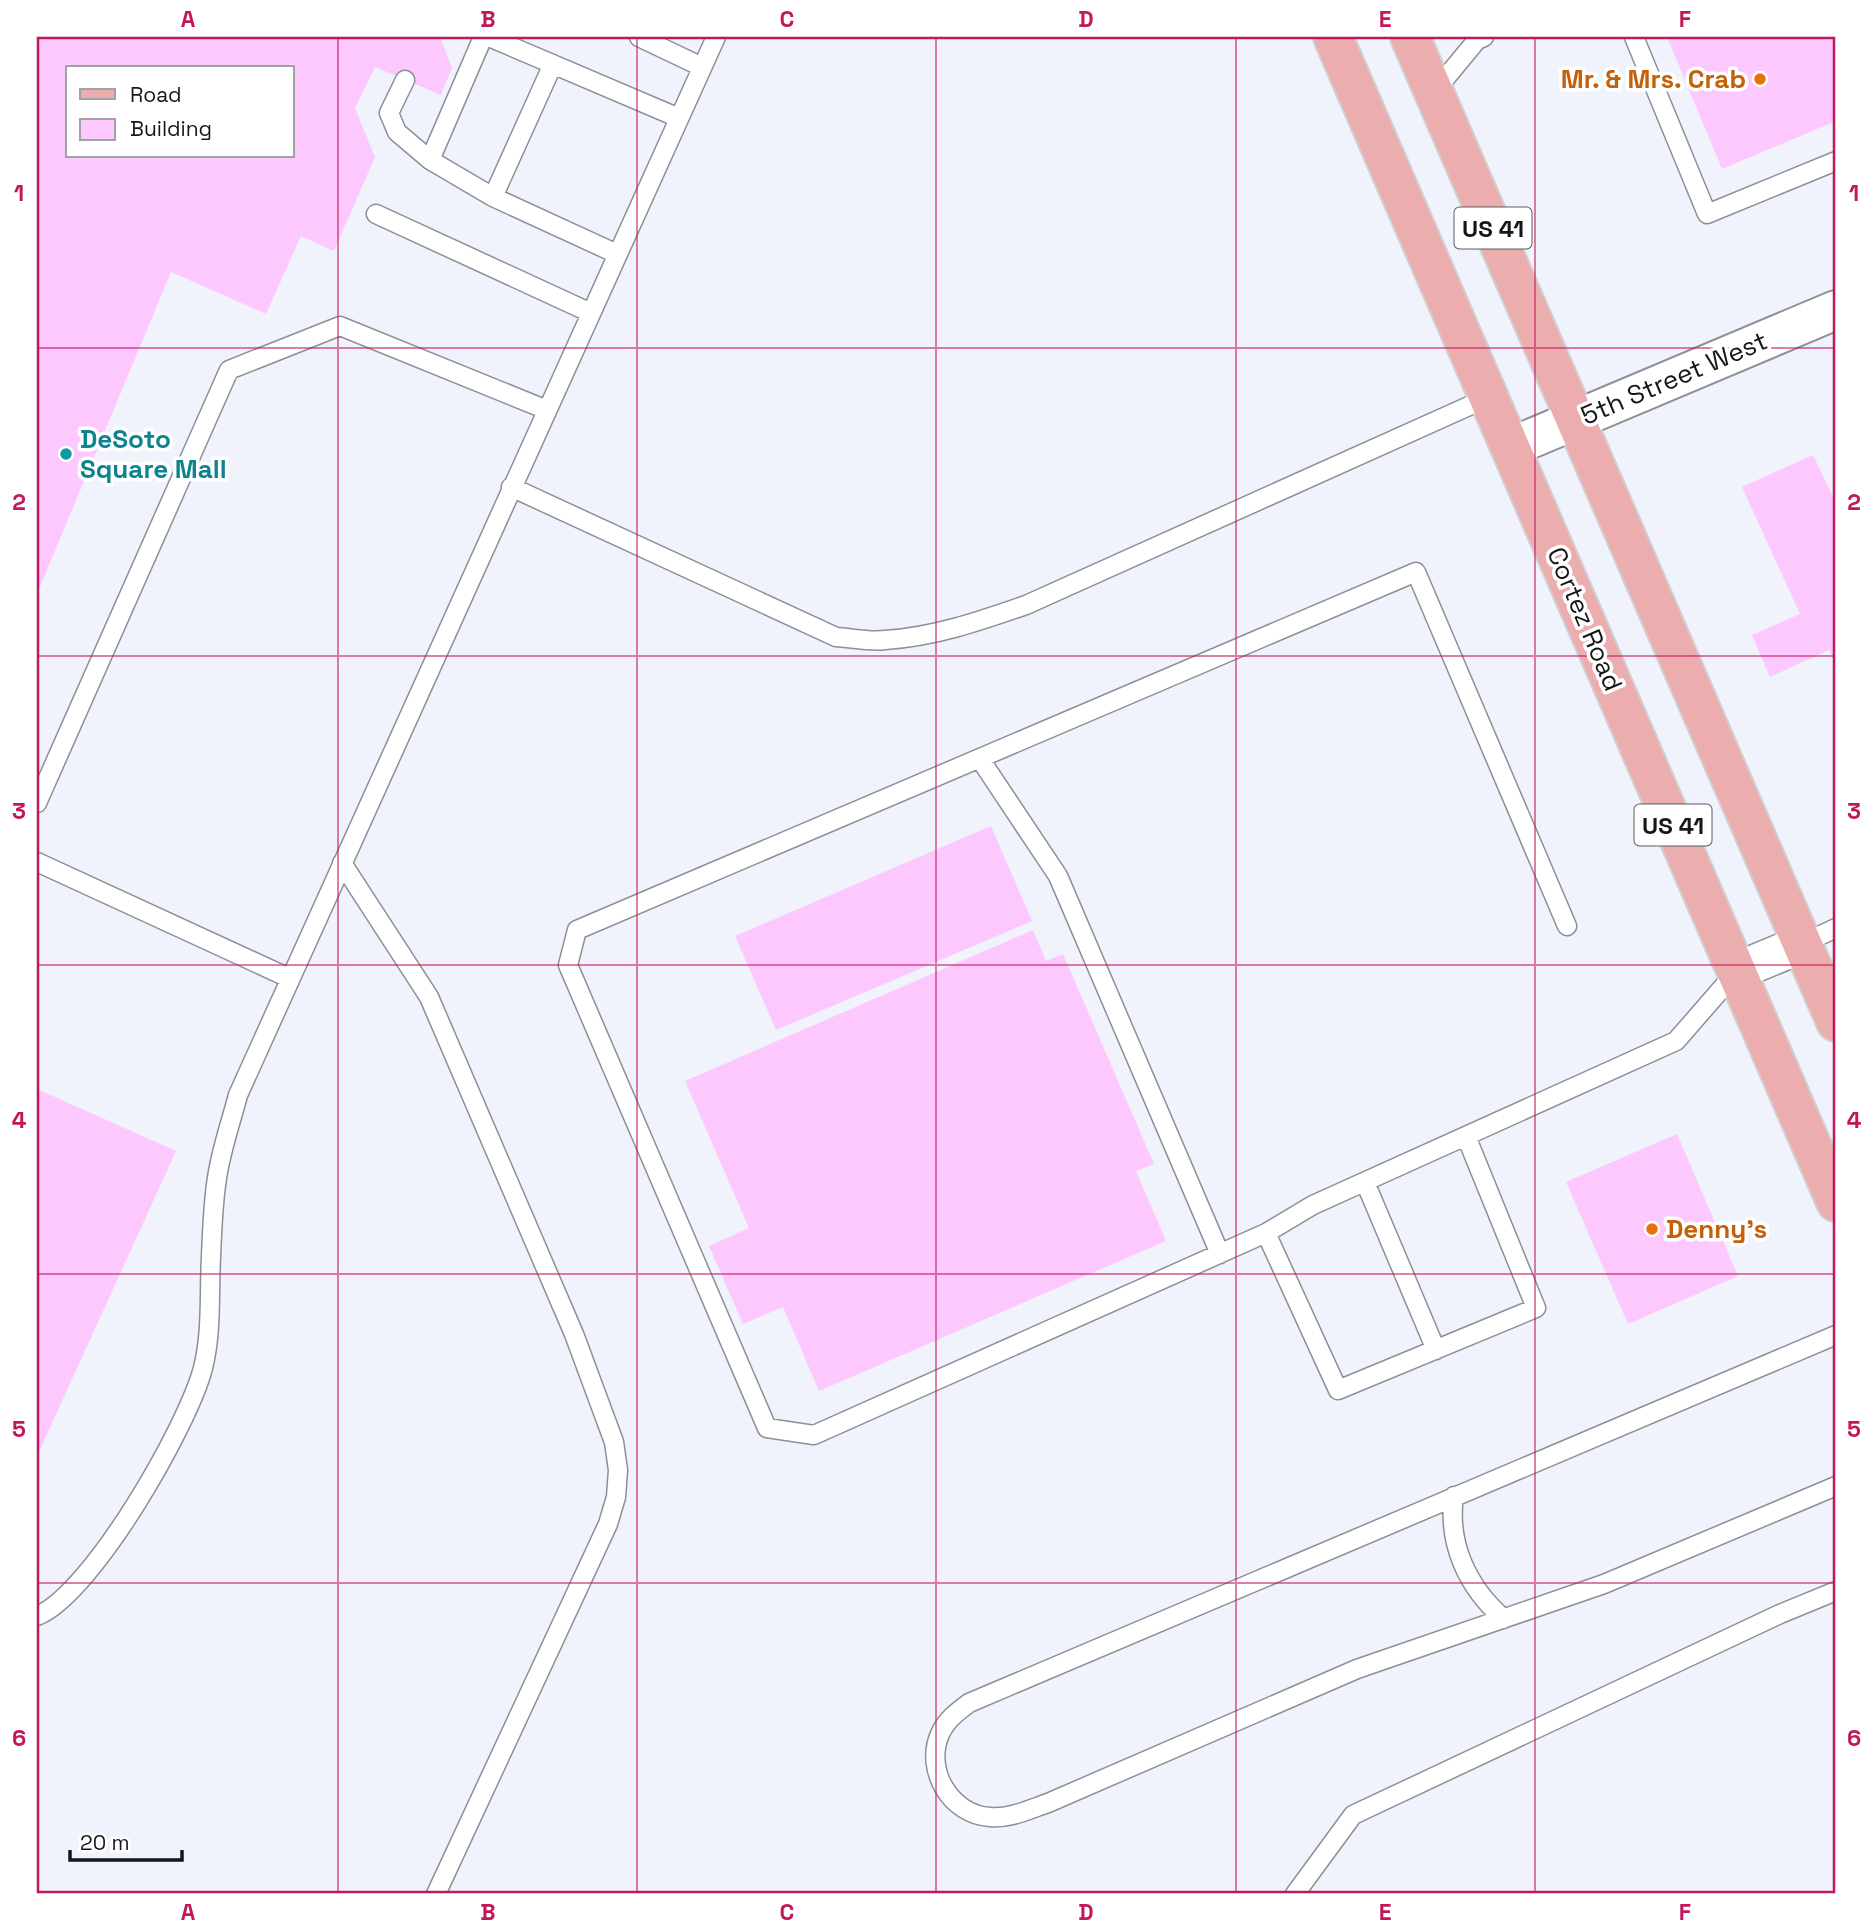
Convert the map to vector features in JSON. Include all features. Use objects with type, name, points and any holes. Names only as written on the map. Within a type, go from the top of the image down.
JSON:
[{"type":"main road","name":"Cortez Road","points":[[1333,37],[1836,1202]]},
{"type":"main road","name":"US 41","points":[[1410,37],[1836,1022]]},
{"type":"street","name":"5th Street West","points":[[1511,447],[1836,310]]},
{"type":"street","points":[[1737,971],[1802,944]]},
{"type":"lane","points":[[430,160],[483,37]]},
{"type":"lane","points":[[489,37],[679,118]]},
{"type":"lane","points":[[639,37],[702,67]]},
{"type":"lane","points":[[37,1616],[47,1612],[74,1588],[114,1537],[166,1454],[203,1369],[209,1322],[217,1178],[238,1095],[716,37]]},
{"type":"lane","points":[[1434,92],[1477,40],[1485,37]]},
{"type":"lane","points":[[1633,37],[1707,214],[1836,161]]},
{"type":"lane","points":[[493,197],[553,64]]},
{"type":"lane","points":[[405,80],[390,113],[393,126],[430,160],[493,197],[617,254]]},
{"type":"lane","points":[[376,214],[591,313]]},
{"type":"lane","points":[[37,803],[229,370],[340,326],[547,410]]},
{"type":"lane","points":[[511,487],[836,637],[882,641],[925,635],[971,624],[1026,605],[1489,397]]},
{"type":"lane","points":[[1567,926],[1416,572],[577,930],[568,965],[767,1428],[814,1436],[1266,1233],[1312,1205],[1676,1041],[1737,971]]},
{"type":"lane","points":[[980,759],[1058,876],[1220,1254]]},
{"type":"lane","points":[[37,862],[289,978]]},
{"type":"lane","points":[[342,863],[429,997],[574,1334],[614,1442],[618,1470],[616,1497],[608,1524],[436,1894]]},
{"type":"lane","points":[[1802,944],[1836,928]]},
{"type":"lane","points":[[1266,1233],[1338,1390],[1536,1308],[1466,1136]]},
{"type":"lane","points":[[1365,1182],[1436,1350]]},
{"type":"lane","points":[[1836,1335],[969,1703],[952,1716],[940,1733],[934,1753],[937,1773],[957,1805],[973,1814],[991,1818],[1013,1815],[1048,1803],[1357,1669],[1604,1584],[1836,1486]]},
{"type":"lane","points":[[1454,1496],[1454,1532],[1466,1571],[1477,1592],[1504,1619]]},
{"type":"lane","points":[[1295,1894],[1353,1815],[1780,1614],[1836,1591]]},
{"type":"building","name":"DeSoto Square Mall","points":[[37,37],[440,37],[452,68],[441,95],[375,67],[355,108],[375,157],[334,251],[301,236],[266,314],[171,272],[37,594]]},
{"type":"building","name":"Mr. & Mrs. Crab","points":[[1667,37],[1836,37],[1836,121],[1722,169]]},
{"type":"building","points":[[1813,455],[1836,503],[1836,666],[1829,650],[1770,677],[1752,635],[1800,614],[1742,487]]},
{"type":"building","points":[[991,826],[1032,921],[776,1030],[735,936]]},
{"type":"building","points":[[1033,930],[1046,961],[1063,954],[1154,1164],[1136,1171],[1166,1241],[819,1391],[783,1307],[743,1324],[709,1246],[749,1228],[685,1081]]},
{"type":"building","points":[[37,1089],[176,1151],[37,1456]]},
{"type":"building","name":"Denny's","points":[[1677,1134],[1738,1276],[1628,1324],[1566,1182]]},
{"type":"place","name":"Mr. & Mrs. Crab","points":[[1760,79]]},
{"type":"place","name":"DeSoto Square Mall","points":[[66,454]]},
{"type":"place","name":"Denny's","points":[[1652,1229]]}]
